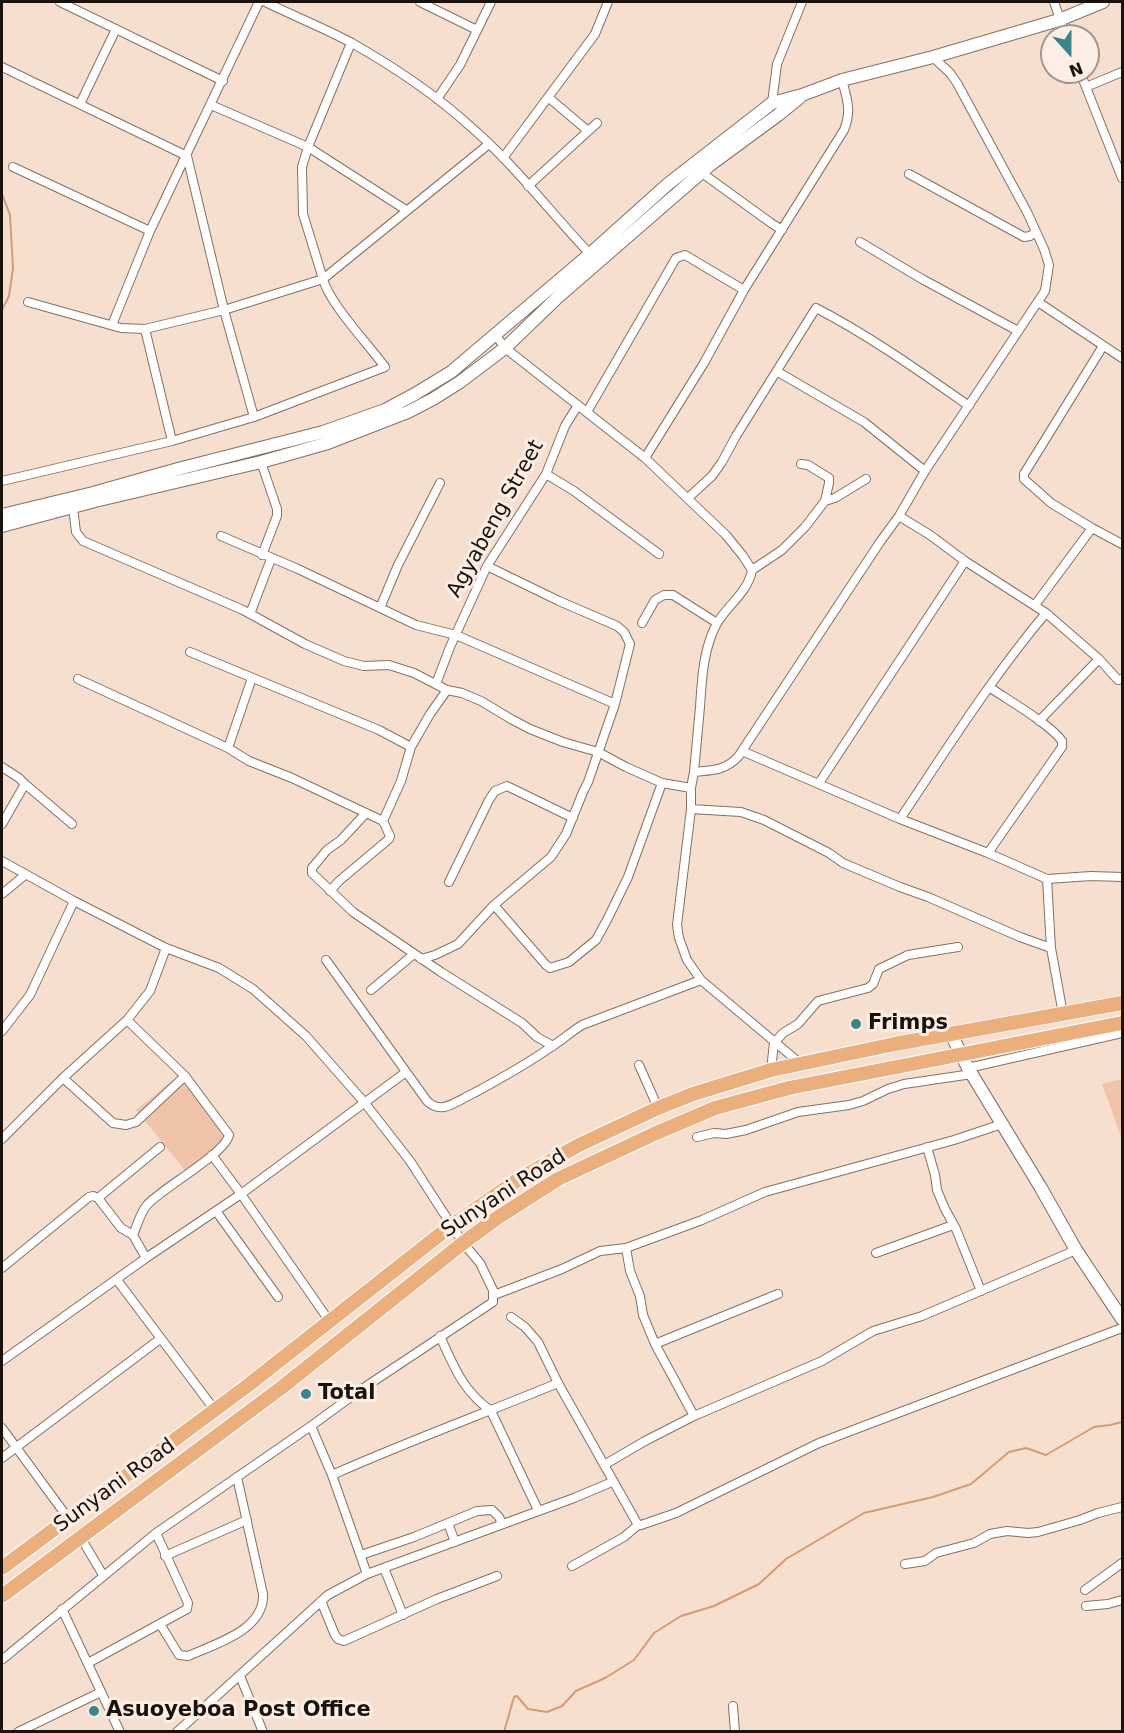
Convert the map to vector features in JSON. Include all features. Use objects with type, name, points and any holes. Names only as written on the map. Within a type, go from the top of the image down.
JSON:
[{"type":"main road","points":[[2,1568],[247,1386],[452,1225],[532,1172],[579,1145],[693,1094],[771,1070],[1122,1003]]},
{"type":"main road","name":"Sunyani Road","points":[[2,1596],[281,1388],[497,1218],[558,1179],[715,1108],[789,1088],[1122,1023]]},
{"type":"street","points":[[60,2],[223,81]]},
{"type":"street","points":[[112,325],[150,231],[259,2]]},
{"type":"street","points":[[265,2],[351,43],[418,84],[471,126],[590,254]]},
{"type":"street","points":[[420,2],[477,30]]},
{"type":"street","points":[[437,99],[460,65],[491,2]]},
{"type":"street","points":[[503,158],[595,34],[608,2]]},
{"type":"street","points":[[772,103],[777,64],[802,2]]},
{"type":"street","points":[[1054,2],[1061,24]]},
{"type":"street","points":[[2,515],[323,432],[385,410],[442,377],[476,352],[668,184],[772,103],[842,80],[933,57],[1059,20],[1102,2]]},
{"type":"street","points":[[80,104],[116,28]]},
{"type":"street","points":[[2,481],[172,441],[254,417],[385,367],[325,288],[303,214],[302,167],[351,43]]},
{"type":"street","points":[[694,772],[716,771],[731,764],[742,751],[899,516],[926,471],[1045,291],[1049,265],[1036,232],[957,83],[933,57]]},
{"type":"street","points":[[2,67],[187,156]]},
{"type":"street","points":[[1086,87],[1122,72]]},
{"type":"street","points":[[645,458],[848,120],[850,111],[842,80]]},
{"type":"street","points":[[1085,84],[1122,176]]},
{"type":"street","points":[[2,526],[95,501],[261,462],[328,443],[408,412],[446,392],[505,348],[558,297],[731,148],[778,116],[802,95]]},
{"type":"street","points":[[548,97],[588,131]]},
{"type":"street","points":[[211,105],[308,147],[406,210]]},
{"type":"street","points":[[528,186],[597,123]]},
{"type":"street","points":[[28,302],[121,328],[146,329],[224,310],[323,279],[489,144]]},
{"type":"street","points":[[187,156],[224,310],[254,417]]},
{"type":"street","points":[[13,167],[150,231]]},
{"type":"street","points":[[702,173],[783,230]]},
{"type":"street","points":[[909,174],[1024,237],[1036,232]]},
{"type":"street","points":[[860,242],[922,279],[1018,331]]},
{"type":"street","points":[[587,412],[676,258],[685,255],[744,290]]},
{"type":"street","points":[[1038,302],[1122,358]]},
{"type":"street","points":[[688,498],[712,476],[722,462],[816,308],[844,322],[898,356],[969,406]]},
{"type":"street","points":[[146,329],[172,441]]},
{"type":"street","points":[[495,334],[505,348],[645,458],[726,535],[752,570],[745,587],[717,623],[706,651],[677,926],[687,960],[701,980],[801,1064]]},
{"type":"street","points":[[1103,346],[1024,474],[1024,479],[1051,502],[1092,528],[1121,540]]},
{"type":"street","points":[[778,372],[864,422],[926,471]]},
{"type":"street","name":"Agyabeng Street","points":[[436,684],[487,566],[546,474],[565,426],[578,405]]},
{"type":"street","points":[[261,462],[277,509],[277,516],[262,555]]},
{"type":"street","points":[[752,570],[782,550],[805,527],[825,501],[828,478],[808,465],[801,464]]},
{"type":"street","points":[[546,474],[659,554]]},
{"type":"street","points":[[825,501],[835,498],[866,479]]},
{"type":"street","points":[[380,608],[398,565],[440,483]]},
{"type":"street","points":[[74,508],[76,532],[83,541],[250,614],[305,645],[364,666],[389,665],[414,673],[447,690],[481,701],[541,733],[598,752],[662,783],[691,788]]},
{"type":"street","points":[[899,516],[1046,613],[1099,659],[1118,680],[1122,679]]},
{"type":"street","points":[[1035,605],[1092,528]]},
{"type":"street","points":[[221,536],[298,569],[416,625],[456,635],[615,704]]},
{"type":"street","points":[[250,614],[271,558]]},
{"type":"street","points":[[819,783],[965,561]]},
{"type":"street","points":[[371,990],[418,956],[435,955],[458,944],[494,905],[551,857],[573,819],[615,704],[630,644],[624,632],[617,626],[487,566]]},
{"type":"street","points":[[642,623],[655,600],[664,595],[673,595],[717,623]]},
{"type":"street","points":[[900,819],[989,687],[1046,613]]},
{"type":"street","points":[[190,652],[379,730],[411,747]]},
{"type":"street","points":[[1039,721],[1099,659]]},
{"type":"street","points":[[228,748],[252,678]]},
{"type":"street","points":[[78,679],[228,748],[249,761],[292,778],[384,821],[389,839],[330,891]]},
{"type":"street","points":[[988,853],[1062,747],[1059,736],[989,687]]},
{"type":"street","points":[[384,821],[401,781],[411,747],[447,690]]},
{"type":"street","points":[[742,751],[1047,879],[1122,876]]},
{"type":"street","points":[[2,767],[19,778],[72,824]]},
{"type":"street","points":[[494,905],[549,968],[569,962],[596,940],[608,918],[628,877],[662,783]]},
{"type":"street","points":[[2,824],[25,784]]},
{"type":"street","points":[[448,882],[495,791],[507,786],[573,819]]},
{"type":"street","points":[[691,809],[741,812],[764,820],[829,853],[843,863],[1051,948]]},
{"type":"street","points":[[366,813],[341,840],[327,850],[312,868],[312,873],[353,912],[522,1023],[537,1037],[553,1046]]},
{"type":"street","points":[[2,861],[74,902],[166,948],[219,968],[253,989],[306,1036],[364,1102],[410,1161],[464,1243],[480,1263],[494,1295],[493,1302],[359,1391],[156,1533],[3,1659]]},
{"type":"street","points":[[2,894],[26,875]]},
{"type":"street","points":[[1047,879],[1051,948],[1063,1014]]},
{"type":"street","points":[[2,1031],[30,995],[74,902]]},
{"type":"street","points":[[771,1070],[774,1042],[798,1024],[819,1001],[868,988],[873,984],[879,969],[908,956],[958,947]]},
{"type":"street","points":[[2,1138],[127,1020],[150,991],[166,948]]},
{"type":"street","points":[[326,960],[430,1104],[444,1107],[501,1078],[582,1025],[701,980]]},
{"type":"street","points":[[127,1020],[185,1076],[229,1135],[227,1142],[212,1155],[149,1203],[133,1235]]},
{"type":"street","points":[[951,1034],[970,1071],[1076,1250],[1122,1319]]},
{"type":"street","points":[[697,1137],[746,1130],[798,1112],[863,1101],[904,1084],[970,1071],[1122,1034]]},
{"type":"street","points":[[639,1065],[658,1108]]},
{"type":"street","points":[[2,1362],[146,1258],[241,1194],[406,1072]]},
{"type":"street","points":[[63,1078],[112,1123],[126,1125],[136,1122],[185,1076]]},
{"type":"street","points":[[494,1295],[562,1269],[600,1251],[626,1248],[702,1220],[765,1192],[1002,1124]]},
{"type":"street","points":[[98,1198],[160,1147]]},
{"type":"street","points":[[927,1147],[937,1190],[981,1291]]},
{"type":"street","points":[[212,1155],[330,1322]]},
{"type":"street","points":[[2,1268],[93,1196],[98,1198],[121,1228],[133,1235],[146,1258]]},
{"type":"street","points":[[216,1211],[278,1297]]},
{"type":"street","points":[[876,1253],[953,1225]]},
{"type":"street","points":[[626,1248],[643,1315],[655,1344],[694,1416]]},
{"type":"street","points":[[604,1465],[694,1416],[822,1361],[873,1330],[922,1316],[1076,1250]]},
{"type":"street","points":[[117,1280],[214,1409]]},
{"type":"street","points":[[655,1344],[778,1294]]},
{"type":"street","points":[[511,1317],[525,1327],[538,1342],[612,1482],[638,1525]]},
{"type":"street","points":[[572,1566],[624,1537],[638,1525],[676,1513],[819,1443],[1122,1328]]},
{"type":"street","points":[[440,1336],[454,1368],[467,1389],[491,1411],[538,1510]]},
{"type":"street","points":[[2,1458],[160,1339]]},
{"type":"street","points":[[332,1475],[381,1453],[558,1383]]},
{"type":"street","points":[[311,1426],[332,1475],[367,1574]]},
{"type":"street","points":[[2,1428],[68,1518]]},
{"type":"street","points":[[160,1624],[179,1655],[188,1656],[243,1630],[255,1621],[262,1607],[263,1594],[237,1477]]},
{"type":"street","points":[[177,1731],[328,1595],[367,1574],[612,1482]]},
{"type":"street","points":[[905,1564],[925,1561],[936,1553],[974,1543],[990,1534],[1007,1531],[1038,1532],[1122,1507]]},
{"type":"street","points":[[360,1555],[477,1512],[492,1510],[499,1516],[502,1524]]},
{"type":"street","points":[[165,1556],[247,1520]]},
{"type":"street","points":[[448,1523],[455,1542]]},
{"type":"street","points":[[88,1663],[187,1609],[188,1604],[156,1533]]},
{"type":"street","points":[[81,1538],[103,1575]]},
{"type":"street","points":[[1085,1590],[1122,1563]]},
{"type":"street","points":[[384,1568],[403,1615]]},
{"type":"street","points":[[321,1601],[335,1635],[344,1641],[437,1599],[497,1576]]},
{"type":"street","points":[[1086,1605],[1108,1604],[1122,1600]]},
{"type":"street","points":[[62,1609],[120,1731]]},
{"type":"street","points":[[240,1676],[262,1731]]},
{"type":"street","points":[[18,1731],[101,1692]]},
{"type":"street","points":[[733,1706],[735,1731]]},
{"type":"shaded area","points":[[184,1071],[235,1135],[186,1172],[136,1110]]},
{"type":"shaded area","points":[[1122,1079],[1122,1139],[1102,1084]]},
{"type":"waterway","points":[[2,194],[10,215],[13,268],[9,296],[2,310]]},
{"type":"waterway","points":[[504,1732],[514,1697],[517,1696],[528,1709],[547,1712],[562,1706],[576,1691],[605,1678],[634,1660],[654,1633],[681,1616],[714,1606],[759,1584],[786,1559],[864,1513],[933,1497],[971,1484],[1009,1452],[1026,1448],[1046,1455],[1094,1427],[1122,1422]]},
{"type":"place","name":"Frimps","points":[[856,1024]]},
{"type":"place","name":"Total","points":[[306,1394]]},
{"type":"place","name":"Asuoyeboa Post Office","points":[[94,1711]]}]
